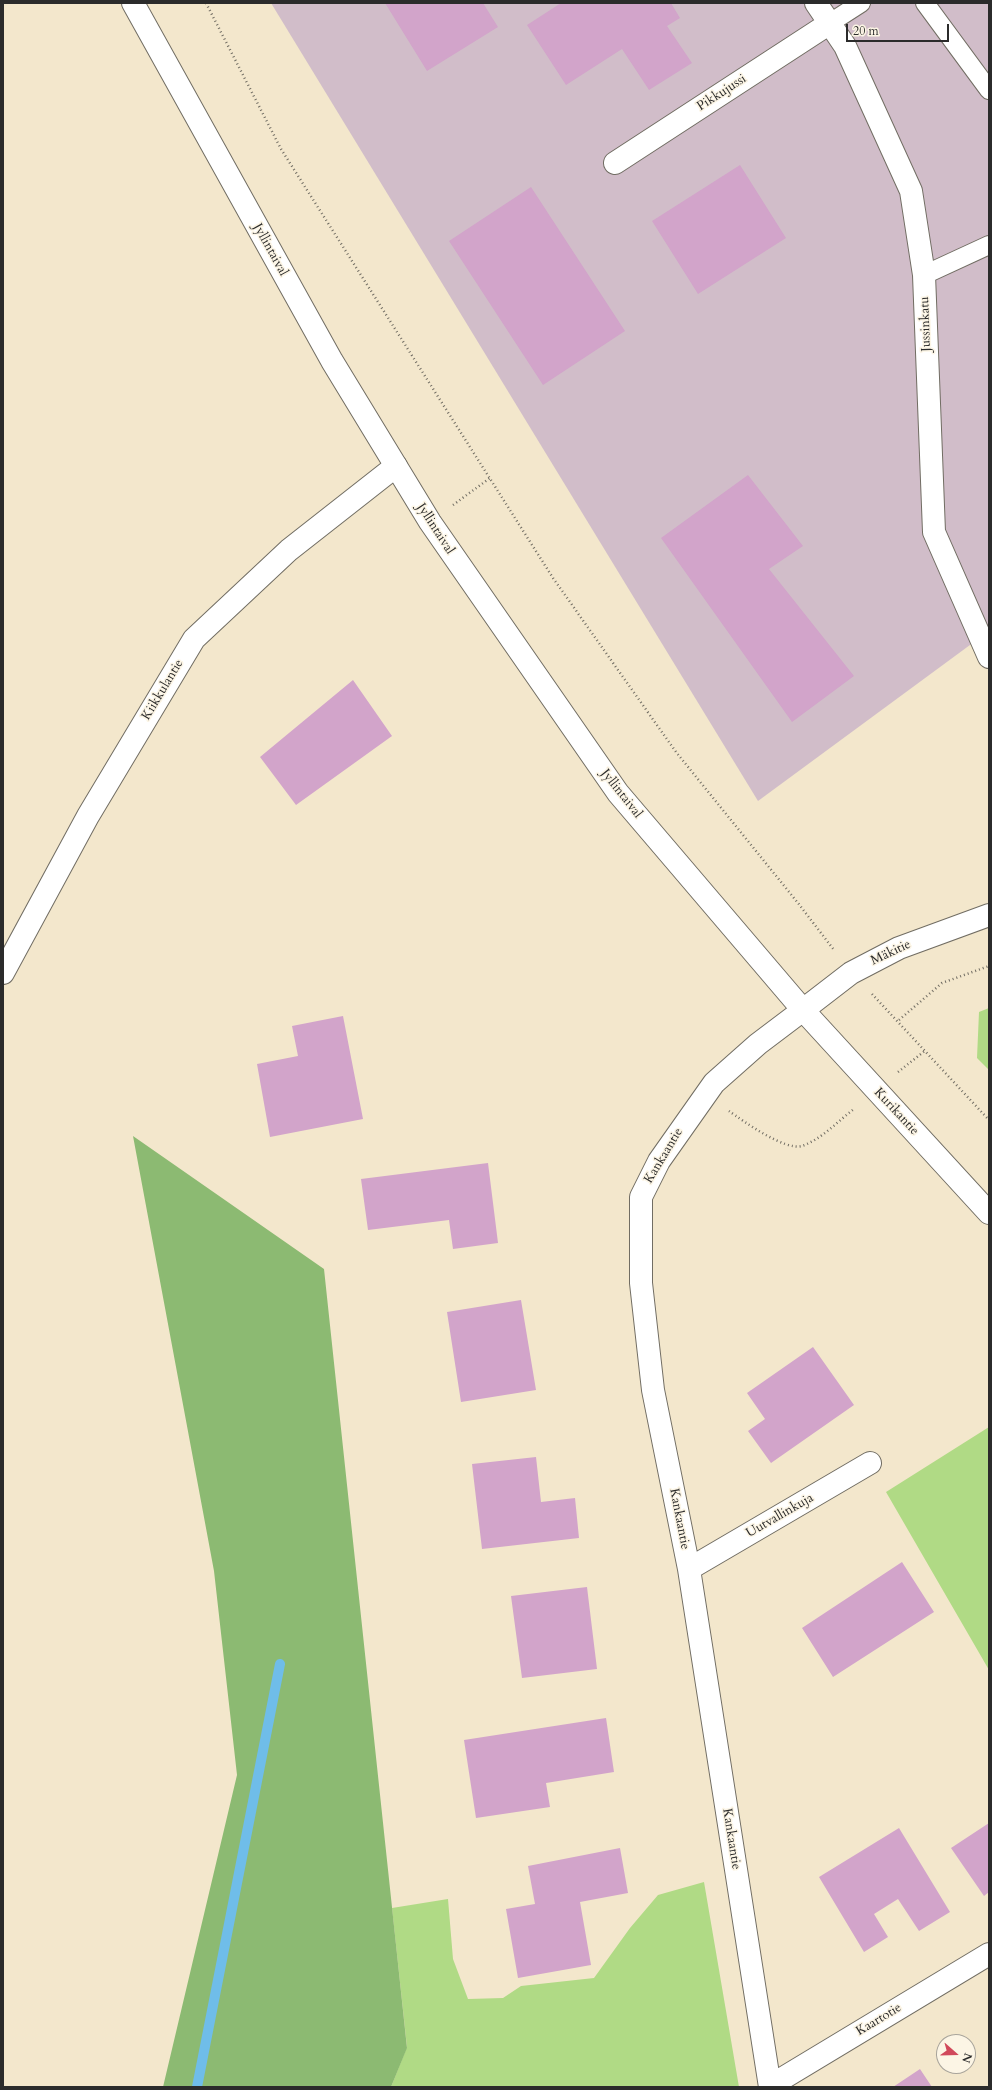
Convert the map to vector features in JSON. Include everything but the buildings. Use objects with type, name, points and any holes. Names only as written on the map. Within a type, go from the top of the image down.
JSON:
[{"type":"street","name":"Jyllintaival","points":[[133,3],[328,354],[430,522],[618,793],[803,1010]]},
{"type":"street","name":"Jussinkatu","points":[[816,3],[845,46],[911,191],[924,275],[934,532],[989,657]]},
{"type":"street","name":"Pikkujussi","points":[[615,163],[830,23]]},
{"type":"street","name":"Kiikkulantie","points":[[3,973],[88,816],[194,639],[289,550],[396,466]]},
{"type":"street","name":"Mäkitie","points":[[803,1010],[851,973],[899,948],[989,915]]},
{"type":"street","name":"Kurikantie","points":[[803,1010],[989,1213]]},
{"type":"street","name":"Kankaantie","points":[[770,2086],[689,1570],[653,1390],[641,1283],[641,1197],[659,1161],[714,1083],[758,1044],[803,1010]]},
{"type":"street","name":"Uutvallinkuja","points":[[689,1570],[870,1463]]},
{"type":"street","name":"Kaartotie","points":[[770,2086],[989,1954]]},
{"type":"lane","points":[[830,23],[861,3]]},
{"type":"lane","points":[[925,3],[989,90]]},
{"type":"lane","points":[[924,275],[989,245]]},
{"type":"path","points":[[206,3],[282,149],[553,578],[676,752],[798,903],[851,973],[899,1020],[989,1120]]},
{"type":"path","points":[[430,522],[490,478]]},
{"type":"path","points":[[899,1020],[942,983],[989,966]]},
{"type":"path","points":[[705,1094],[744,1122],[786,1144],[801,1146],[819,1137],[926,1050]]},
{"type":"shaded area","points":[[271,3],[989,3],[989,631],[758,801]]},
{"type":"green space","points":[[989,1008],[989,1070],[977,1058],[979,1012]]},
{"type":"green space","points":[[133,1136],[324,1269],[407,2048],[391,2087],[163,2087],[237,1775],[214,1571]]},
{"type":"green space","points":[[989,1427],[989,1670],[886,1492]]},
{"type":"green space","points":[[704,1882],[739,2087],[391,2087],[407,2047],[392,1908],[448,1899],[453,1959],[468,1999],[503,1998],[521,1986],[594,1978],[630,1928],[658,1895]]},
{"type":"waterway","points":[[197,2087],[280,1664]]}]
